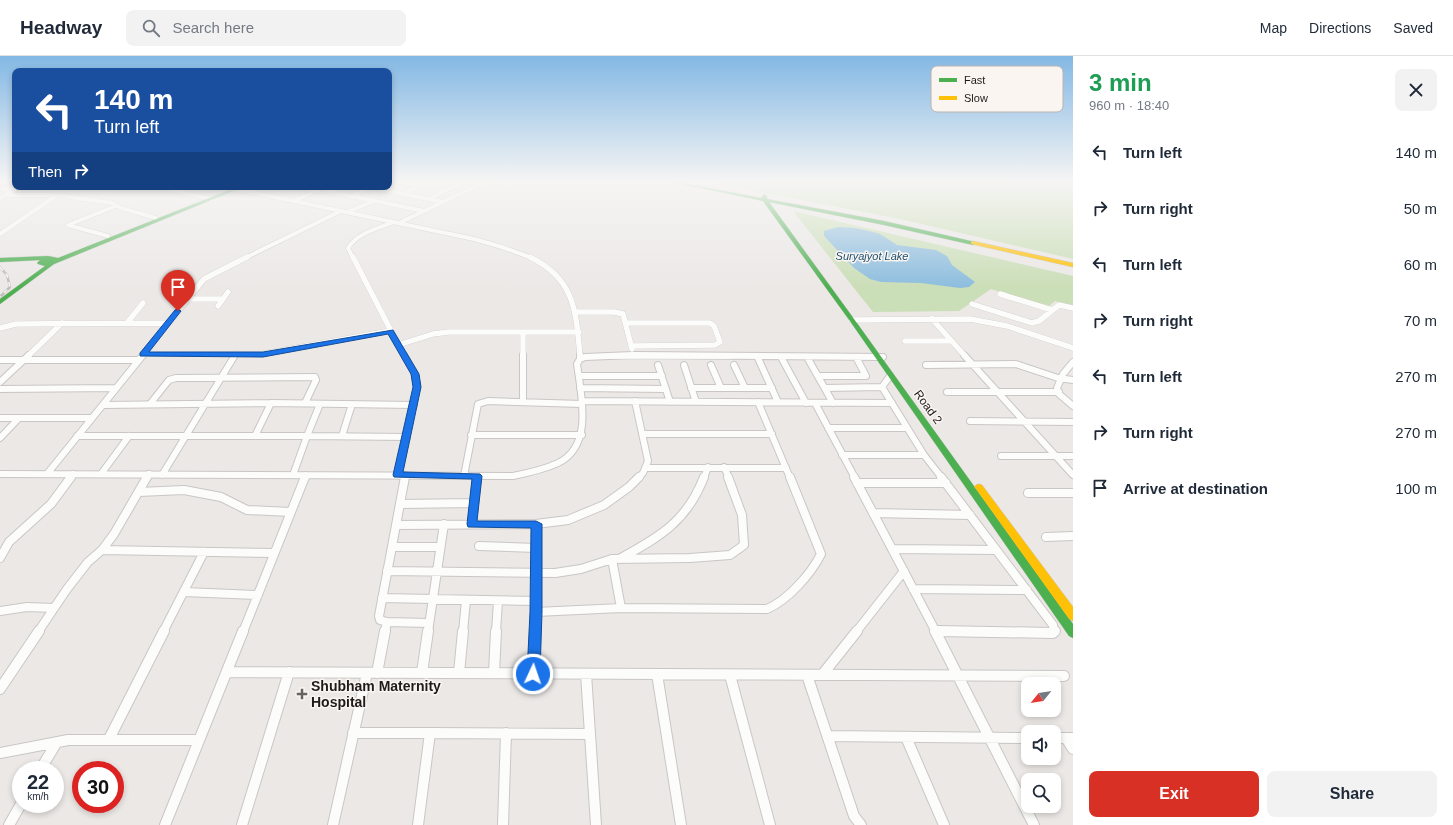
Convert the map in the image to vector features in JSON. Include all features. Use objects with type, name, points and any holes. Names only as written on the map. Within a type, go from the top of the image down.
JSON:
[{"type":"main road","points":[[0,296],[15,287],[49,261],[108,236],[159,217]]},
{"type":"main road","points":[[0,261],[49,261],[162,217]]},
{"type":"main road","name":"Road 2","points":[[780,217],[880,357],[1073,616]]},
{"type":"main road","points":[[855,217],[1073,265]]},
{"type":"main road","points":[[868,217],[912,225],[1073,261]]},
{"type":"main road","points":[[0,302],[15,287]]},
{"type":"main road","name":"Road 2","points":[[880,357],[890,376],[1073,633]]},
{"type":"street","points":[[0,234],[25,217]]},
{"type":"street","points":[[88,217],[68,225],[108,236]]},
{"type":"street","points":[[47,474],[204,279],[334,217]]},
{"type":"street","points":[[0,474],[513,476],[545,469],[568,457],[577,448],[582,435],[583,402],[577,364],[580,358],[579,332],[572,300],[564,283],[539,262],[511,250],[491,244],[368,217]]},
{"type":"street","points":[[411,217],[356,239],[349,244],[348,248],[390,331],[415,374],[417,387],[407,437],[400,504],[382,598],[380,620],[387,622],[429,623]]},
{"type":"street","points":[[0,229],[7,229]]},
{"type":"street","points":[[218,306],[228,292]]},
{"type":"street","points":[[1000,294],[1052,310]]},
{"type":"street","points":[[187,299],[223,299]]},
{"type":"street","points":[[127,323],[143,303]]},
{"type":"street","points":[[972,304],[1032,323],[1040,321],[1059,305],[1073,308]]},
{"type":"street","points":[[575,312],[619,312],[623,314],[633,355]]},
{"type":"street","points":[[932,319],[1073,475]]},
{"type":"street","points":[[854,320],[970,319],[988,321],[1073,348]]},
{"type":"street","points":[[0,382],[62,323]]},
{"type":"street","points":[[0,328],[11,324],[168,323]]},
{"type":"street","points":[[626,323],[710,323],[714,326],[720,342],[715,346],[631,346]]},
{"type":"street","points":[[143,354],[235,354],[278,352],[390,331]]},
{"type":"street","points":[[398,345],[432,334],[449,332],[579,332]]},
{"type":"street","points":[[523,332],[523,402]]},
{"type":"street","points":[[905,341],[951,341]]},
{"type":"street","points":[[162,474],[222,378],[235,354]]},
{"type":"street","points":[[580,358],[592,356],[633,355],[880,357]]},
{"type":"street","points":[[757,356],[778,402]]},
{"type":"street","points":[[781,356],[810,403],[828,428],[894,549],[1034,825]]},
{"type":"street","points":[[807,357],[833,403]]},
{"type":"street","points":[[818,376],[866,376],[856,357]]},
{"type":"street","points":[[0,360],[138,360]]},
{"type":"street","points":[[1073,362],[1060,379],[1057,388],[1073,406]]},
{"type":"street","points":[[684,364],[696,402]]},
{"type":"street","points":[[658,365],[670,402]]},
{"type":"street","points":[[711,365],[721,388]]},
{"type":"street","points":[[734,365],[745,388]]},
{"type":"street","points":[[926,365],[1023,365],[1060,379],[1073,380]]},
{"type":"street","points":[[579,376],[662,376]]},
{"type":"street","points":[[882,387],[890,376]]},
{"type":"street","points":[[150,404],[171,379],[315,377],[316,380],[305,404]]},
{"type":"street","points":[[825,388],[882,387]]},
{"type":"street","points":[[882,387],[924,454],[1053,625],[1055,631],[1053,633],[936,631]]},
{"type":"street","points":[[0,388],[116,388]]},
{"type":"street","points":[[580,388],[666,389]]},
{"type":"street","points":[[691,388],[772,388]]},
{"type":"street","points":[[947,392],[1059,392]]},
{"type":"street","points":[[464,476],[478,404],[488,401],[892,403]]},
{"type":"street","points":[[396,525],[536,524],[568,520],[597,508],[629,487],[646,468],[648,461],[635,401]]},
{"type":"street","points":[[536,612],[621,608],[758,610],[775,606],[783,600],[818,560],[821,554],[817,540],[758,402]]},
{"type":"street","points":[[103,405],[271,403],[414,405]]},
{"type":"street","points":[[255,436],[271,403]]},
{"type":"street","points":[[293,475],[320,404]]},
{"type":"street","points":[[342,436],[352,404]]},
{"type":"street","points":[[0,418],[92,418]]},
{"type":"street","points":[[0,438],[19,418]]},
{"type":"street","points":[[970,421],[1073,422]]},
{"type":"street","points":[[828,428],[907,428]]},
{"type":"street","points":[[642,434],[772,434]]},
{"type":"street","points":[[471,435],[582,435]]},
{"type":"street","points":[[77,436],[407,437]]},
{"type":"street","points":[[101,474],[128,436]]},
{"type":"street","points":[[842,455],[924,454]]},
{"type":"street","points":[[1001,456],[1073,456]]},
{"type":"street","points":[[387,571],[555,573],[581,569],[616,559],[656,539],[679,522],[694,503],[708,467]]},
{"type":"street","points":[[616,559],[690,558],[730,555],[739,550],[744,545],[746,534],[744,524],[724,467]]},
{"type":"street","points":[[646,468],[786,468]]},
{"type":"street","points":[[0,558],[3,550],[12,538],[51,504],[73,474]]},
{"type":"street","points":[[0,689],[54,608],[88,562],[102,550],[114,534],[149,474]]},
{"type":"street","points":[[165,825],[306,475]]},
{"type":"street","points":[[472,524],[477,476]]},
{"type":"street","points":[[857,483],[946,483]]},
{"type":"street","points":[[139,492],[184,490],[221,497],[247,510],[291,512]]},
{"type":"street","points":[[1028,493],[1073,493]]},
{"type":"street","points":[[400,504],[474,503]]},
{"type":"street","points":[[873,513],[970,515]]},
{"type":"street","points":[[422,673],[444,524]]},
{"type":"street","points":[[533,674],[536,612],[536,524]]},
{"type":"street","points":[[1046,536],[1073,536]]},
{"type":"street","points":[[479,546],[536,548]]},
{"type":"street","points":[[392,547],[440,547]]},
{"type":"street","points":[[894,549],[996,550]]},
{"type":"street","points":[[102,550],[274,553]]},
{"type":"street","points":[[109,739],[204,552]]},
{"type":"street","points":[[616,559],[621,608]]},
{"type":"street","points":[[822,675],[904,571]]},
{"type":"street","points":[[914,589],[1027,590]]},
{"type":"street","points":[[184,592],[258,595]]},
{"type":"street","points":[[382,598],[536,601]]},
{"type":"street","points":[[459,673],[466,600]]},
{"type":"street","points":[[494,673],[498,601]]},
{"type":"street","points":[[0,611],[28,607],[54,608]]},
{"type":"street","points":[[333,825],[354,733],[387,622]]},
{"type":"street","points":[[227,672],[1064,676]]},
{"type":"street","points":[[242,825],[289,672]]},
{"type":"street","points":[[586,674],[596,825]]},
{"type":"street","points":[[657,674],[681,825]]},
{"type":"street","points":[[730,675],[770,825]]},
{"type":"street","points":[[807,675],[854,816],[861,825]]},
{"type":"street","points":[[354,733],[590,734]]},
{"type":"street","points":[[418,825],[430,733]]},
{"type":"street","points":[[503,825],[506,733]]},
{"type":"street","points":[[828,736],[1021,738]]},
{"type":"street","points":[[906,737],[944,825]]},
{"type":"street","points":[[1070,738],[1073,750]]},
{"type":"street","points":[[0,753],[57,742],[109,739],[199,740]]},
{"type":"street","points":[[45,761],[57,742]]},
{"type":"street","points":[[9,825],[16,813]]},
{"type":"green space","points":[[798,217],[818,217],[1073,276],[1073,306],[1055,301],[1048,307],[991,289],[959,311],[873,312]]},
{"type":"green space","points":[[889,217],[1073,217],[1073,259]]},
{"type":"water","name":"Suryajyot Lake","points":[[838,227],[855,228],[880,234],[897,245],[936,250],[947,256],[952,265],[975,282],[969,287],[960,288],[921,283],[881,282],[870,279],[854,268],[824,236],[824,231]]},
{"type":"railway","points":[[0,267],[7,275],[10,287],[0,297]]},
{"type":"traffic: fast","points":[[58,260],[166,217]]},
{"type":"traffic: fast","points":[[777,217],[852,320],[1073,633]]},
{"type":"traffic: fast","points":[[853,217],[973,243]]},
{"type":"traffic: fast","points":[[0,260],[53,258],[58,260],[47,264],[40,263],[48,258]]},
{"type":"traffic: fast","points":[[0,302],[51,264]]},
{"type":"traffic: slow","points":[[973,243],[1073,265]]},
{"type":"traffic: slow","points":[[979,487],[1073,616]]},
{"type":"place","name":"Shubham Maternity Hospital","points":[[302,694]]},
{"type":"route","points":[[178,311],[143,354],[263,354],[390,331],[415,374],[417,387],[398,475],[477,476],[472,524],[536,524],[536,612],[533,674]]}]
